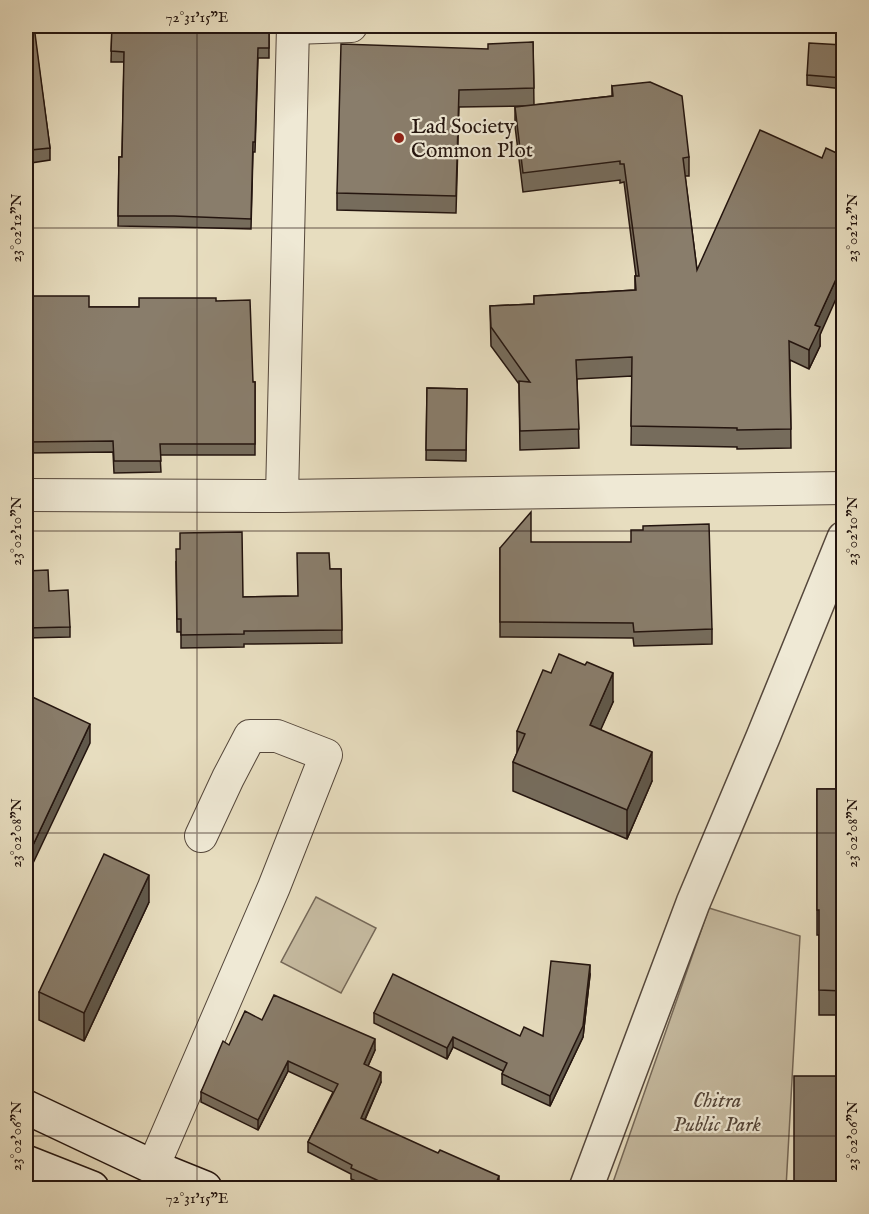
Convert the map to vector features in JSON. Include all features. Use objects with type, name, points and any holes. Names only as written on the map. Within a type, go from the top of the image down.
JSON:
[{"type":"street","points":[[282,496],[293,27],[351,26]]},
{"type":"street","points":[[26,495],[282,496],[843,488]]},
{"type":"street","points":[[586,1188],[693,903],[843,538]]},
{"type":"street","points":[[153,1167],[274,887],[326,755],[277,736],[250,736],[201,836]]},
{"type":"street","points":[[26,1107],[153,1167],[206,1188]]},
{"type":"street","points":[[26,1162],[92,1188]]},
{"type":"green space","points":[[316,897],[376,928],[341,993],[281,962]]},
{"type":"green space","name":"Chitra Public Park","points":[[709,908],[800,936],[786,1188],[611,1188]]},
{"type":"building","points":[[26,26],[34,26],[50,148],[31,150],[31,220],[26,220]]},
{"type":"building","points":[[112,26],[269,26],[269,48],[258,48],[251,219],[118,216],[119,157],[122,157],[124,52],[111,51]]},
{"type":"building","name":"Lad Society Common Plot","points":[[533,42],[534,88],[459,90],[456,196],[337,193],[341,44],[488,49],[488,44]]},
{"type":"building","points":[[809,43],[843,45],[843,78],[807,75]]},
{"type":"building","points":[[650,82],[682,96],[689,157],[683,158],[697,270],[760,130],[822,158],[826,148],[843,156],[840,239],[843,240],[843,264],[815,325],[820,327],[809,350],[789,341],[791,429],[737,430],[737,428],[631,426],[632,357],[576,360],[579,429],[520,431],[519,381],[530,382],[491,327],[490,306],[534,304],[534,296],[636,290],[635,276],[639,276],[624,164],[620,164],[620,161],[523,173],[515,107],[613,96],[612,86]]},
{"type":"building","points":[[26,296],[89,296],[89,307],[139,307],[139,298],[250,300],[253,382],[255,382],[255,444],[160,444],[161,461],[114,461],[113,441],[26,442]]},
{"type":"building","points":[[427,388],[467,389],[466,450],[426,450]]},
{"type":"building","points":[[531,512],[531,542],[631,542],[631,530],[643,530],[643,526],[709,524],[712,629],[634,632],[633,623],[500,622],[500,548]]},
{"type":"building","points":[[242,532],[243,597],[298,596],[297,553],[329,553],[330,569],[341,569],[342,630],[244,631],[244,634],[181,635],[181,619],[177,619],[176,549],[180,549],[180,533]]},
{"type":"building","points":[[48,570],[49,591],[68,590],[70,627],[26,628],[26,571]]},
{"type":"building","points":[[559,654],[613,673],[590,725],[652,752],[627,810],[513,762],[525,734],[517,731],[543,670],[551,673]]},
{"type":"building","points":[[26,694],[90,724],[26,860]]},
{"type":"building","points":[[817,789],[843,789],[843,991],[819,990]]},
{"type":"building","points":[[104,854],[149,875],[84,1013],[39,992]]},
{"type":"building","points":[[551,961],[590,965],[583,1026],[550,1096],[502,1074],[507,1063],[453,1037],[447,1048],[374,1013],[393,974],[520,1036],[524,1027],[543,1036]]},
{"type":"building","points":[[274,995],[375,1039],[364,1064],[381,1072],[361,1118],[438,1153],[440,1150],[499,1176],[494,1188],[394,1188],[351,1168],[352,1165],[308,1142],[338,1084],[288,1061],[258,1120],[201,1092],[223,1041],[229,1045],[245,1011],[262,1020]]},
{"type":"building","points":[[794,1076],[836,1076],[836,1081],[843,1081],[841,1175],[843,1175],[843,1188],[794,1188]]},
{"type":"place","name":"Lad Society Common Plot","points":[[399,138]]}]
